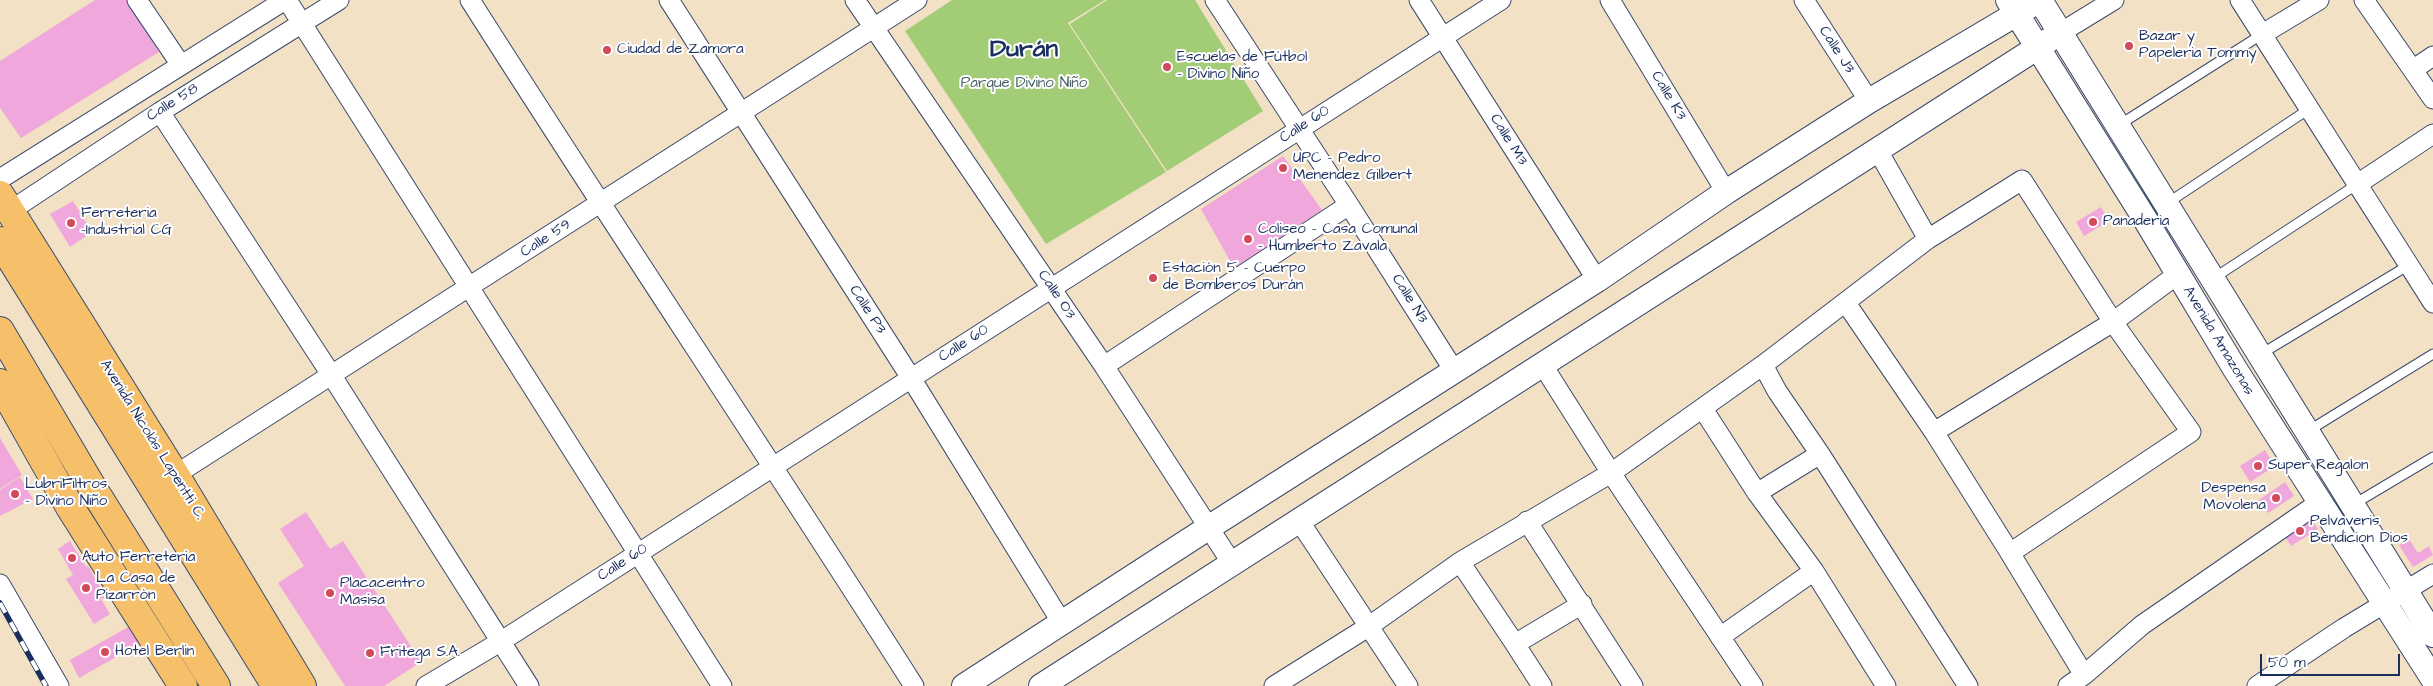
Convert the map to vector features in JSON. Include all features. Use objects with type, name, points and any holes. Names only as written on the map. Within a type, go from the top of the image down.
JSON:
[{"type":"main road","name":"Avenida Nicolás Lapentti C.","points":[[5,203],[175,475],[302,686]]},
{"type":"main road","name":"Avenida Nicolás Lapentti C.","points":[[0,241],[276,686]]},
{"type":"main road","points":[[0,331],[92,487],[216,686]]},
{"type":"main road","points":[[0,383],[70,507],[183,686]]},
{"type":"street","points":[[137,0],[181,65]]},
{"type":"street","points":[[286,0],[722,686]]},
{"type":"street","name":"Calle 58","points":[[0,179],[286,0]]},
{"type":"street","name":"Calle 58","points":[[5,203],[160,112],[339,0]]},
{"type":"street","points":[[470,0],[600,204],[774,466],[914,686]]},
{"type":"street","name":"Calle P3","points":[[669,0],[911,378],[1062,623]]},
{"type":"street","name":"Calle O3","points":[[855,0],[1104,366],[1233,564]]},
{"type":"street","name":"Calle 59","points":[[175,475],[470,288],[917,0]]},
{"type":"street","name":"Calle N3","points":[[1215,0],[1298,130],[1350,204],[1455,372]]},
{"type":"street","name":"Calle M3","points":[[1419,0],[1597,280]]},
{"type":"street","name":"Calle 60","points":[[426,686],[500,642],[1501,0]]},
{"type":"street","name":"Calle K3","points":[[1610,0],[1726,192]]},
{"type":"street","name":"Calle J3","points":[[1804,0],[1869,101]]},
{"type":"street","points":[[964,686],[1597,280],[1726,192],[2013,6],[2040,0]]},
{"type":"street","name":"Avenida Amazonas","points":[[2040,0],[2433,635]]},
{"type":"street","points":[[1041,686],[1300,522],[1542,364],[2038,46],[2114,0]]},
{"type":"street","points":[[2240,0],[2356,185],[2433,303]]},
{"type":"street","points":[[2261,35],[2319,0]]},
{"type":"street","points":[[2364,0],[2414,69],[2433,99]]},
{"type":"street","name":"Avenida Amazonas","points":[[2013,6],[2178,274],[2234,369],[2433,680]]},
{"type":"street","points":[[2414,69],[2433,56]]},
{"type":"street","points":[[160,112],[332,376],[529,686]]},
{"type":"street","points":[[2356,185],[2433,134]]},
{"type":"street","points":[[1877,149],[1928,239]]},
{"type":"street","points":[[1281,684],[1368,627],[1460,562],[1610,472],[1703,409],[1846,303],[1928,239],[2022,180],[2113,322],[2191,432],[2010,553]]},
{"type":"street","points":[[1104,366],[1350,204]]},
{"type":"street","points":[[1934,432],[2113,322],[2178,274]]},
{"type":"street","points":[[1846,303],[1934,432],[2084,675]]},
{"type":"street","points":[[1542,364],[1610,472],[1753,686]]},
{"type":"street","points":[[1763,365],[1777,391],[1820,454],[1968,686]]},
{"type":"street","points":[[1703,409],[1757,493],[1814,571],[1886,686]]},
{"type":"street","points":[[1757,493],[1820,454]]},
{"type":"street","points":[[2068,686],[2084,675],[2142,625],[2320,502]]},
{"type":"street","points":[[1527,521],[1633,686]]},
{"type":"street","points":[[1300,522],[1408,686]]},
{"type":"street","points":[[1460,562],[1542,686]]},
{"type":"street","points":[[1720,636],[1814,571]]},
{"type":"street","points":[[2258,686],[2383,603],[2433,574]]},
{"type":"street","points":[[0,584],[59,686]]},
{"type":"street","points":[[1515,644],[1582,604]]},
{"type":"street","points":[[2426,686],[2433,680]]},
{"type":"lane","points":[[2117,127],[2261,35]]},
{"type":"lane","points":[[2166,204],[2309,110]]},
{"type":"lane","points":[[2212,279],[2356,185]]},
{"type":"lane","points":[[2260,355],[2408,265]]},
{"type":"lane","points":[[2308,431],[2433,354]]},
{"type":"lane","points":[[2352,505],[2433,457]]},
{"type":"green space","name":"Parque Divino Niño","points":[[952,0],[1105,0],[1068,23],[1166,172],[1046,244],[905,31]]},
{"type":"green space","name":"Escuelas de Fútbol - Divino Niño","points":[[1107,0],[1195,0],[1263,111],[1167,171],[1070,24]]},
{"type":"building","points":[[95,0],[127,0],[159,52],[21,138],[0,108],[0,61]]},
{"type":"building","name":"Coliseo - Casa Comunal - Humberto Zavala","points":[[1283,156],[1322,210],[1234,268],[1201,209]]},
{"type":"building","name":"Ferreteria -Industrial CG","points":[[73,201],[92,232],[70,247],[50,214]]},
{"type":"building","name":"Panaderia","points":[[2101,207],[2109,221],[2084,236],[2076,222]]},
{"type":"building","points":[[0,438],[22,475],[0,489]]},
{"type":"building","name":"Super Regalon","points":[[2265,450],[2275,466],[2250,482],[2240,466]]},
{"type":"building","name":"LubriFiltros - Divino Niño","points":[[20,477],[33,499],[0,516],[0,490]]},
{"type":"building","name":"Despensa Movolena","points":[[2285,482],[2294,496],[2268,513],[2259,500]]},
{"type":"building","points":[[306,512],[330,549],[343,541],[421,662],[384,686],[345,686],[278,583],[304,566],[280,529]]},
{"type":"building","name":"Pelvaveris Bendicion Dios","points":[[2309,515],[2318,529],[2291,546],[2282,532]]},
{"type":"building","points":[[2409,539],[2418,553],[2429,546],[2433,555],[2413,567],[2399,545]]},
{"type":"building","points":[[70,541],[86,567],[88,566],[106,597],[101,599],[110,614],[94,624],[66,579],[73,575],[58,549]]},
{"type":"building","name":"Hotel Berlin","points":[[130,626],[141,643],[79,678],[70,660]]},
{"type":"railway","points":[[0,603],[46,686]]},
{"type":"place","name":"Bazar y Papeleria Tommy","points":[[2129,46]]},
{"type":"place","name":"Ciudad de Zamora","points":[[607,50]]},
{"type":"place","name":"Escuelas de Fútbol - Divino Niño","points":[[1167,67]]},
{"type":"place","name":"UPC - Pedro Menendez Gilbert","points":[[1283,168]]},
{"type":"place","name":"Panaderia","points":[[2093,222]]},
{"type":"place","name":"Ferreteria -Industrial CG","points":[[71,223]]},
{"type":"place","name":"Coliseo - Casa Comunal - Humberto Zavala","points":[[1248,239]]},
{"type":"place","name":"Estación 5 - Cuerpo de Bomberos Durán","points":[[1153,278]]},
{"type":"place","name":"Super Regalon","points":[[2258,466]]},
{"type":"place","name":"LubriFiltros - Divino Niño","points":[[15,494]]},
{"type":"place","name":"Despensa Movolena","points":[[2276,498]]},
{"type":"place","name":"Pelvaveris Bendicion Dios","points":[[2300,531]]},
{"type":"place","name":"Auto Ferreteria","points":[[72,558]]},
{"type":"place","name":"La Casa de Pizarròn","points":[[86,588]]},
{"type":"place","name":"Placacentro Masisa","points":[[330,593]]},
{"type":"place","name":"Hotel Berlin","points":[[105,652]]},
{"type":"place","name":"Fritega S.A.","points":[[370,653]]},
{"type":"district","name":"Durán","points":[[1024,51]]}]
